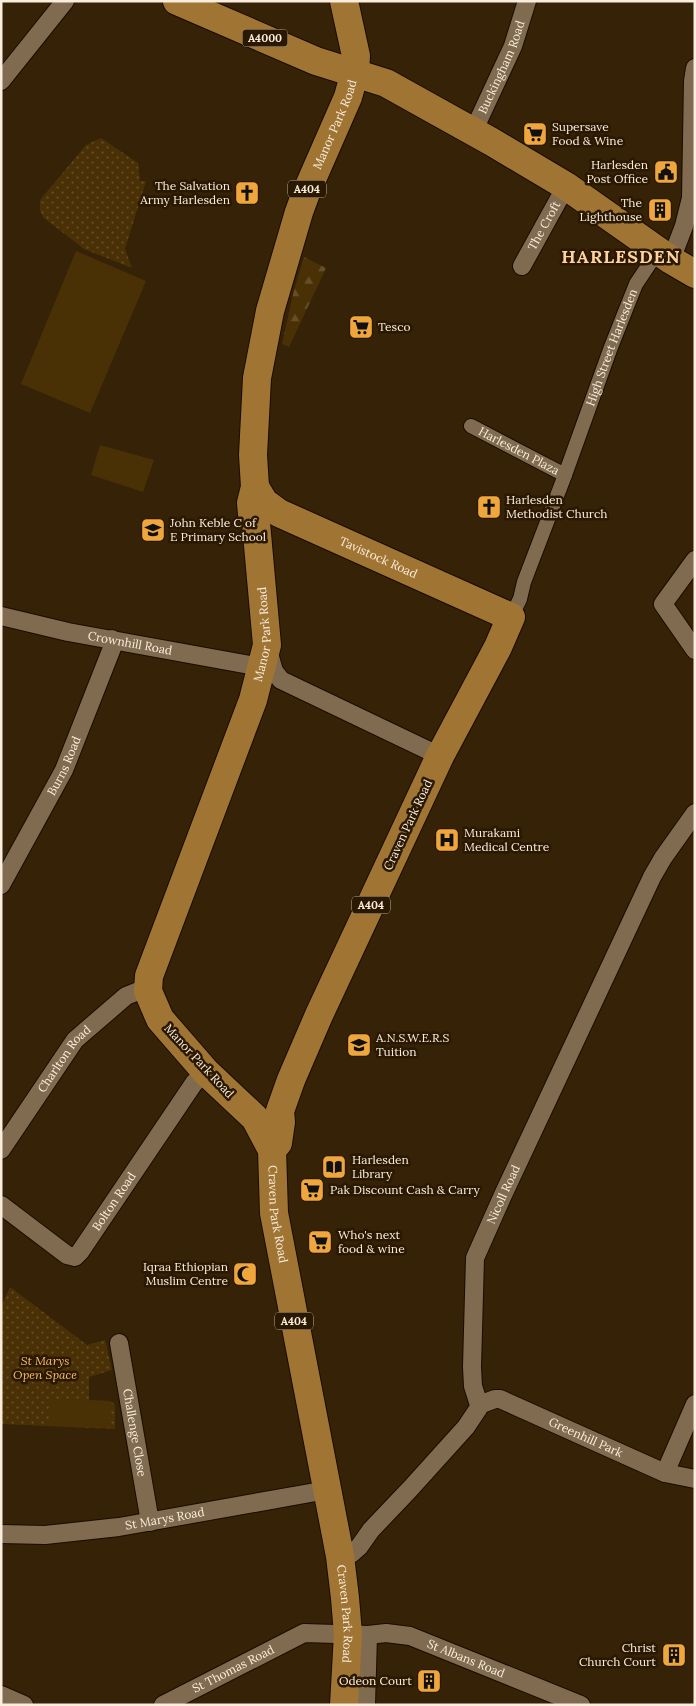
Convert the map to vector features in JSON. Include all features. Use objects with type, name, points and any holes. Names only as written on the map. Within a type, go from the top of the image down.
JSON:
[{"type":"main road","name":"A404","points":[[344,1],[356,56],[354,72]]},
{"type":"main road","name":"A4000","points":[[183,3],[316,61],[354,72]]},
{"type":"main road","points":[[354,72],[386,83],[566,186],[664,255],[695,274]]},
{"type":"main road","name":"Manor Park Road","points":[[268,1114],[206,1072],[160,1019],[148,991],[148,976],[253,700],[264,656],[267,518],[252,514],[251,503],[255,487],[254,455],[257,378],[270,311],[304,196],[348,97],[354,72]]},
{"type":"main road","name":"Tavistock Road","points":[[267,518],[511,617]]},
{"type":"main road","name":"High Street Harlesden","points":[[440,756],[498,647],[511,617]]},
{"type":"main road","name":"Craven Park Road","points":[[344,1705],[358,1635],[345,1598],[340,1556],[274,1213],[272,1150],[278,1143],[281,1122],[268,1114],[291,1080],[319,1015],[440,756]]},
{"type":"street","points":[[1,81],[65,1]]},
{"type":"street","name":"Buckingham Road","points":[[473,132],[513,46],[527,1]]},
{"type":"street","points":[[664,255],[684,226],[691,198],[693,81],[695,68]]},
{"type":"street","name":"The Croft","points":[[522,266],[566,186]]},
{"type":"street","name":"High Street Harlesden","points":[[511,617],[520,599],[524,582],[636,284],[664,255]]},
{"type":"street","name":"Harlesden Plaza","points":[[471,426],[565,475]]},
{"type":"street","points":[[695,560],[663,604],[695,650]]},
{"type":"street","name":"Crownhill Road","points":[[1,616],[68,632],[112,639],[264,656]]},
{"type":"street","name":"Burns Road","points":[[1,886],[64,770],[112,648],[112,639]]},
{"type":"street","points":[[264,656],[281,680],[440,756]]},
{"type":"street","name":"Nicoll Road","points":[[480,1405],[473,1386],[472,1367],[475,1258],[652,877],[663,858],[695,814]]},
{"type":"street","name":"Charlton Road","points":[[1,1150],[75,1040],[126,996],[136,992],[148,991]]},
{"type":"street","name":"Bolton Road","points":[[1,1205],[67,1255],[75,1257],[194,1083],[206,1072]]},
{"type":"street","name":"Challenge Close","points":[[119,1343],[150,1522]]},
{"type":"street","name":"Greenhill Park","points":[[480,1405],[494,1399],[500,1399],[665,1472],[695,1480]]},
{"type":"street","points":[[665,1472],[695,1404]]},
{"type":"street","points":[[340,1556],[351,1554],[359,1547],[371,1530],[466,1427],[480,1405]]},
{"type":"street","name":"St Marys Road","points":[[1,1534],[45,1535],[150,1522],[327,1490]]},
{"type":"street","name":"St Albans Road","points":[[304,1632],[358,1635],[386,1633],[410,1636],[581,1705]]},
{"type":"street","name":"St Thomas Road","points":[[163,1705],[304,1632]]},
{"type":"street","name":"Craven Park Road","points":[[358,1635],[366,1705]]},
{"type":"street","points":[[1,1695],[24,1705]]},
{"type":"green space","points":[[101,138],[138,163],[140,181],[146,181],[125,249],[132,268],[84,249],[44,218],[40,211],[40,200],[86,145]]},
{"type":"green space","points":[[76,251],[146,281],[90,413],[21,384]]},
{"type":"green space","points":[[304,257],[326,268],[289,347],[282,344],[294,290]]},
{"type":"green space","points":[[100,445],[154,460],[143,492],[91,475]]},
{"type":"green space","name":"St Marys Open Space","points":[[10,1287],[87,1345],[105,1340],[112,1370],[89,1377],[89,1400],[109,1401],[115,1404],[115,1429],[1,1424],[1,1307]]},
{"type":"green space","points":[[49,1399],[109,1401],[108,1428],[49,1426]]},
{"type":"place","name":"Supersave Food & Wine","points":[[535,134]]},
{"type":"place","name":"Harlesden Post Office","points":[[666,172]]},
{"type":"place","name":"The Salvation Army Harlesden","points":[[247,193]]},
{"type":"place","name":"The Lighthouse","points":[[660,210]]},
{"type":"place","name":"Tesco","points":[[361,327]]},
{"type":"place","name":"Harlesden Methodist Church","points":[[489,507]]},
{"type":"place","name":"John Keble C of E Primary School","points":[[153,530]]},
{"type":"place","name":"Murakami Medical Centre","points":[[447,840]]},
{"type":"place","name":"A.N.S.W.E.R.S Tuition","points":[[359,1045]]},
{"type":"place","name":"Harlesden Library","points":[[334,1167]]},
{"type":"place","name":"Pak Discount Cash & Carry","points":[[312,1190]]},
{"type":"place","name":"Who's next food & wine","points":[[320,1242]]},
{"type":"place","name":"Iqraa Ethiopian Muslim Centre","points":[[245,1274]]},
{"type":"place","name":"Christ Church Court","points":[[674,1655]]},
{"type":"place","name":"Odeon Court","points":[[429,1681]]},
{"type":"district","name":"HARLESDEN","points":[[621,257]]}]
